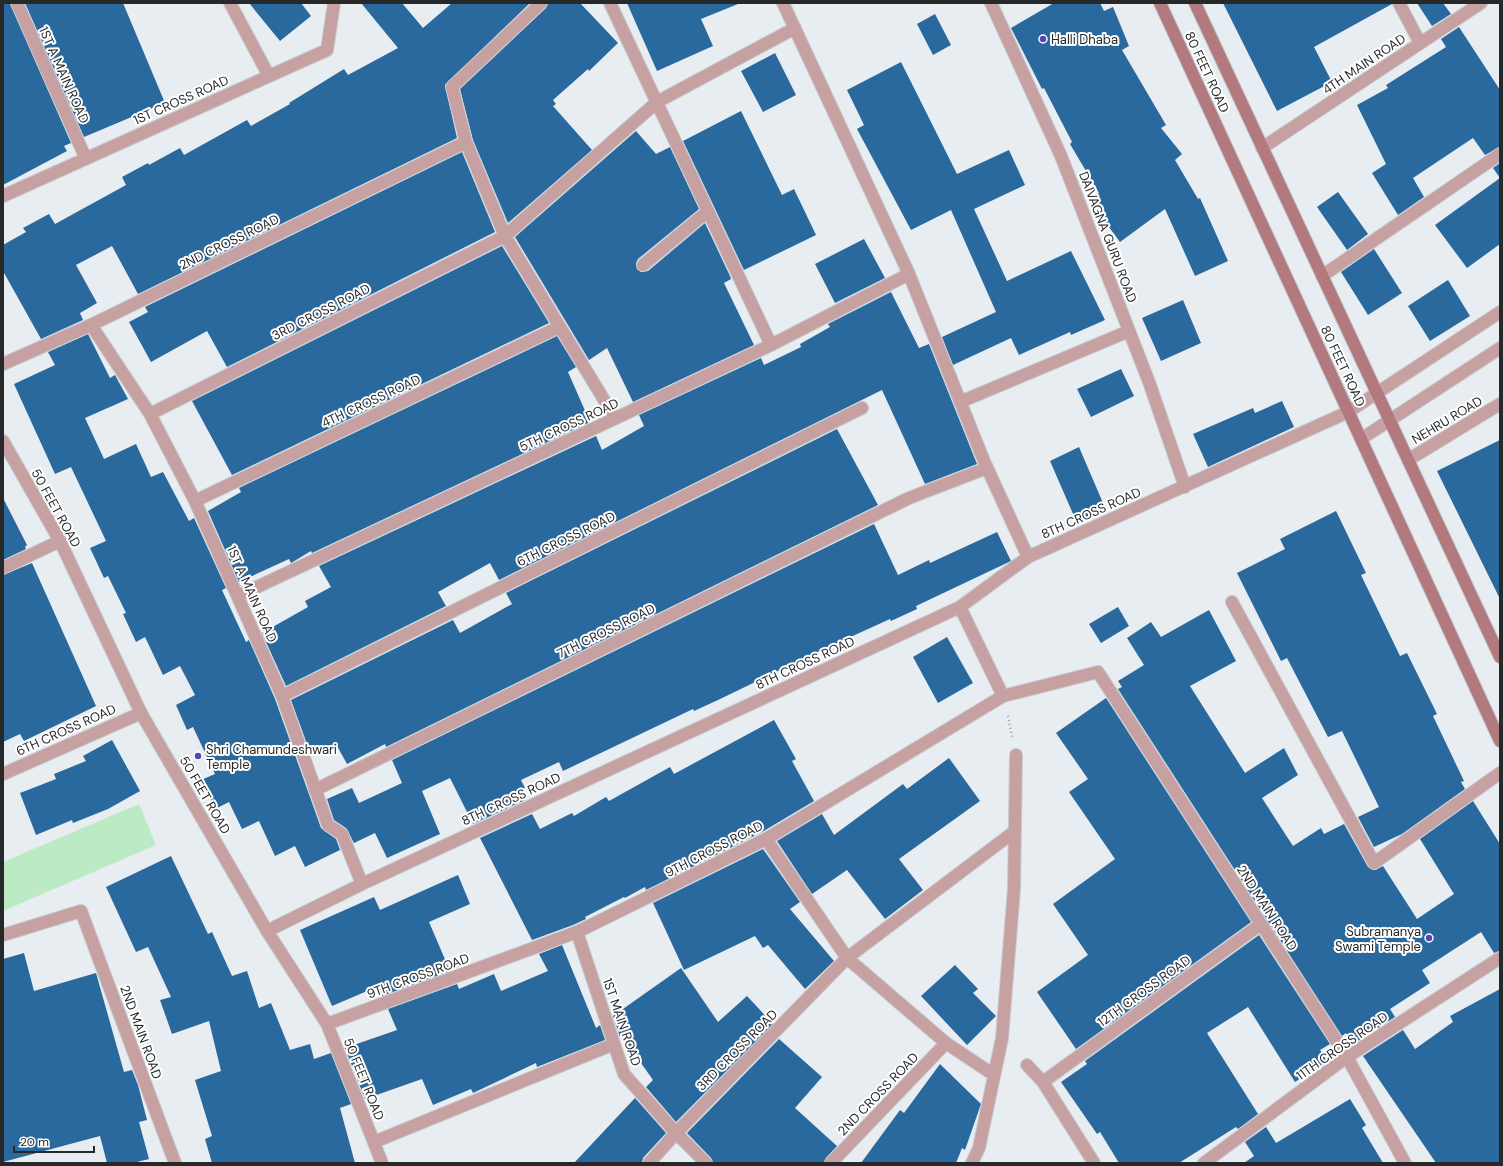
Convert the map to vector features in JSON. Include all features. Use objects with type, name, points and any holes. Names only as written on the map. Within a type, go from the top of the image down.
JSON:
[{"type":"main road","name":"80 FEET ROAD","points":[[1160,3],[1500,741]]},
{"type":"main road","name":"80 FEET ROAD","points":[[1195,3],[1500,657]]},
{"type":"street","name":"1ST A MAIN ROAD","points":[[17,3],[86,159]]},
{"type":"street","points":[[230,3],[268,76]]},
{"type":"street","name":"1ST CROSS ROAD","points":[[3,196],[327,50],[334,3]]},
{"type":"street","points":[[541,3],[452,87],[466,142],[505,236],[615,418]]},
{"type":"street","points":[[610,3],[771,345]]},
{"type":"street","points":[[783,3],[909,274],[987,468],[1028,557]]},
{"type":"street","name":"DAIVAGNA GURU ROAD","points":[[991,3],[1061,156],[1129,331],[1185,487]]},
{"type":"street","points":[[1399,3],[1420,43]]},
{"type":"street","name":"4TH MAIN ROAD","points":[[1262,148],[1481,3]]},
{"type":"street","name":"3RD CROSS ROAD","points":[[150,414],[505,236],[657,102],[795,28]]},
{"type":"street","name":"2ND CROSS ROAD","points":[[3,364],[91,325],[466,142]]},
{"type":"street","points":[[1322,276],[1500,154]]},
{"type":"street","points":[[643,265],[708,211]]},
{"type":"street","name":"5TH CROSS ROAD","points":[[238,596],[771,345],[909,274]]},
{"type":"street","name":"8TH CROSS ROAD","points":[[267,931],[362,884],[960,607],[1028,557],[1348,412],[1378,394],[1500,312]]},
{"type":"street","name":"1ST A MAIN ROAD","points":[[91,325],[150,414],[195,501],[282,696],[328,825],[342,834],[362,884]]},
{"type":"street","name":"4TH CROSS ROAD","points":[[195,501],[559,327]]},
{"type":"street","points":[[960,402],[1129,331]]},
{"type":"street","points":[[1361,439],[1500,348]]},
{"type":"street","name":"NEHRU ROAD","points":[[1408,460],[1500,404]]},
{"type":"street","name":"6TH CROSS ROAD","points":[[282,696],[862,408]]},
{"type":"street","name":"50 FEET ROAD","points":[[3,441],[60,542],[140,713],[267,931],[327,1024],[382,1163]]},
{"type":"street","name":"7TH CROSS ROAD","points":[[315,790],[909,498],[987,468]]},
{"type":"street","points":[[3,568],[60,542]]},
{"type":"street","points":[[1232,602],[1374,863],[1500,773]]},
{"type":"street","points":[[960,607],[1003,696]]},
{"type":"street","name":"9TH CROSS ROAD","points":[[327,1024],[577,932],[766,839],[1003,696],[1098,672]]},
{"type":"street","name":"2ND MAIN ROAD","points":[[1098,672],[1347,1057],[1405,1163]]},
{"type":"street","name":"6TH CROSS ROAD","points":[[3,774],[140,713]]},
{"type":"street","points":[[972,1163],[979,1148],[1002,1038],[1014,889],[1016,755]]},
{"type":"street","name":"3RD CROSS ROAD","points":[[649,1163],[676,1133],[848,958],[1015,831]]},
{"type":"street","points":[[766,839],[848,958],[946,1043],[994,1075]]},
{"type":"street","name":"2ND MAIN ROAD","points":[[3,935],[81,911],[175,1163]]},
{"type":"street","name":"12TH CROSS ROAD","points":[[1043,1082],[1261,924]]},
{"type":"street","name":"1ST MAIN ROAD","points":[[577,932],[624,1074],[676,1133],[706,1163]]},
{"type":"street","name":"11TH CROSS ROAD","points":[[1204,1163],[1347,1057],[1500,958]]},
{"type":"street","name":"2ND CROSS ROAD","points":[[831,1163],[946,1043]]},
{"type":"street","points":[[374,1142],[614,1044]]},
{"type":"street","points":[[1027,1065],[1043,1082],[1094,1163]]},
{"type":"path","points":[[1003,696],[1016,755]]},
{"type":"green space","points":[[139,804],[156,845],[3,911],[3,862]]},
{"type":"building","points":[[3,3],[10,3],[71,143],[64,146],[67,151],[3,185]]},
{"type":"building","points":[[25,3],[123,3],[165,103],[84,137]]},
{"type":"building","points":[[249,3],[301,3],[311,16],[280,41]]},
{"type":"building","points":[[361,3],[402,3],[423,28],[452,3],[530,3],[445,85],[457,138],[138,294],[112,246],[76,265],[97,303],[80,313],[83,320],[41,339],[3,271],[3,245],[26,232],[23,228],[49,214],[55,224],[126,185],[122,177],[148,163],[149,165],[180,148],[184,155],[247,120],[251,126],[290,104],[289,103],[344,69],[348,75],[398,48]]},
{"type":"building","points":[[548,3],[580,3],[618,43],[589,71],[588,69],[553,100],[556,104],[553,106],[592,150],[508,223],[473,140],[460,89],[546,8]]},
{"type":"building","points":[[627,3],[738,4],[701,19],[713,46],[657,71]]},
{"type":"building","points":[[1054,3],[1100,3],[1104,11],[1113,7],[1129,46],[1122,50],[1166,125],[1161,128],[1182,154],[1175,160],[1198,199],[1200,198],[1228,261],[1195,276],[1165,209],[1120,242],[1089,200],[1099,193],[1070,144],[1072,142],[1044,88],[1042,89],[1011,28]]},
{"type":"building","points":[[1223,3],[1392,4],[1314,47],[1332,82],[1277,111]]},
{"type":"building","points":[[1417,3],[1443,3],[1451,14],[1432,26]]},
{"type":"building","points":[[935,14],[951,45],[933,55],[917,24]]},
{"type":"building","points":[[1459,27],[1500,90],[1500,147],[1485,155],[1473,138],[1413,178],[1424,197],[1398,215],[1372,173],[1386,164],[1357,105],[1388,88],[1386,85],[1446,47],[1441,39]]},
{"type":"building","points":[[775,53],[796,95],[763,112],[741,71]]},
{"type":"building","points":[[901,62],[957,174],[1009,150],[1025,185],[974,209],[1007,281],[1071,251],[1105,320],[1071,335],[1070,332],[1019,355],[1011,338],[953,365],[942,337],[996,312],[951,210],[911,230],[857,129],[864,125],[847,90]]},
{"type":"building","points":[[741,111],[782,195],[794,189],[816,235],[744,270],[683,141]]},
{"type":"building","points":[[636,131],[656,154],[670,147],[699,209],[638,259],[636,263],[637,269],[641,272],[648,271],[705,223],[731,279],[724,283],[754,345],[633,402],[607,348],[589,360],[515,237]]},
{"type":"building","points":[[462,152],[495,232],[227,367],[207,331],[151,362],[129,322],[148,312],[145,307]]},
{"type":"building","points":[[1500,163],[1500,178],[1493,168]]},
{"type":"building","points":[[1500,178],[1500,244],[1467,268],[1435,225]]},
{"type":"building","points":[[1338,192],[1368,234],[1347,250],[1317,207]]},
{"type":"building","points":[[864,239],[885,278],[835,303],[815,264]]},
{"type":"building","points":[[502,246],[549,323],[232,475],[192,401]]},
{"type":"building","points":[[1374,249],[1402,293],[1368,315],[1341,272]]},
{"type":"building","points":[[1448,280],[1470,316],[1430,341],[1408,306]]},
{"type":"building","points":[[891,292],[919,348],[929,344],[977,464],[925,484],[882,390],[499,580],[490,563],[438,592],[446,606],[286,686],[262,633],[308,607],[305,601],[331,587],[319,566],[596,436],[602,450],[644,426],[639,415],[761,358],[764,365],[801,347],[800,344],[830,327],[828,324]]},
{"type":"building","points":[[1183,300],[1201,343],[1161,361],[1142,318]]},
{"type":"building","points":[[88,334],[110,378],[115,375],[128,399],[85,418],[104,459],[136,444],[151,477],[163,472],[189,521],[194,518],[226,588],[222,590],[246,642],[249,640],[275,699],[321,828],[336,839],[340,850],[305,867],[295,846],[275,856],[259,821],[242,829],[229,802],[215,809],[201,780],[215,774],[193,727],[187,730],[176,705],[195,695],[180,666],[163,675],[145,637],[136,642],[123,614],[126,613],[108,576],[104,578],[90,548],[106,541],[71,467],[55,474],[14,384],[55,365],[48,352]]},
{"type":"building","points":[[557,336],[576,367],[568,372],[590,422],[312,553],[311,551],[291,563],[289,559],[239,582],[208,511],[241,492],[239,488]]},
{"type":"building","points":[[1121,369],[1134,396],[1091,417],[1077,389]]},
{"type":"building","points":[[1282,401],[1294,427],[1208,467],[1193,434],[1253,408],[1255,413]]},
{"type":"building","points":[[837,429],[878,505],[386,747],[385,744],[347,764],[336,744],[311,755],[291,700],[453,620],[460,633],[512,604],[506,593]]},
{"type":"building","points":[[1500,440],[1500,599],[1437,471]]},
{"type":"building","points":[[1079,447],[1106,510],[1077,523],[1050,461]]},
{"type":"building","points":[[3,498],[27,545],[25,547],[26,549],[3,560]]},
{"type":"building","points":[[1336,511],[1366,573],[1361,575],[1400,656],[1407,653],[1437,714],[1433,716],[1464,781],[1461,782],[1465,789],[1402,834],[1374,847],[1358,817],[1379,807],[1342,731],[1328,737],[1287,658],[1281,661],[1237,573],[1285,549],[1280,539]]},
{"type":"building","points":[[874,524],[898,575],[929,560],[930,563],[997,532],[1011,561],[916,606],[917,609],[891,621],[890,619],[811,655],[694,711],[693,709],[563,771],[559,762],[521,780],[525,788],[520,790],[525,800],[473,824],[450,778],[422,791],[440,834],[387,858],[375,833],[354,843],[346,828],[334,820],[327,799],[352,788],[359,803],[402,783],[392,760]]},
{"type":"building","points":[[32,563],[96,706],[24,741],[20,734],[3,742],[3,575]]},
{"type":"building","points":[[1118,607],[1129,626],[1101,643],[1089,624]]},
{"type":"building","points":[[1209,610],[1236,661],[1190,686],[1245,773],[1284,748],[1298,775],[1262,798],[1293,846],[1321,828],[1324,834],[1344,824],[1368,867],[1375,870],[1383,866],[1417,919],[1454,894],[1420,839],[1473,801],[1500,844],[1500,951],[1494,953],[1481,932],[1422,970],[1430,983],[1390,1009],[1395,1017],[1353,1044],[1346,1033],[1342,1036],[1118,689],[1122,687],[1118,681],[1144,665],[1127,638],[1151,622],[1161,637]]},
{"type":"building","points":[[947,637],[973,683],[938,703],[913,657]]},
{"type":"building","points":[[1106,698],[1251,922],[1076,1049],[1037,992],[1088,955],[1053,904],[1115,859],[1069,792],[1088,779],[1056,733]]},
{"type":"building","points":[[774,720],[796,759],[792,761],[814,801],[762,832],[646,890],[645,887],[585,917],[586,919],[532,940],[480,838],[532,814],[540,829],[572,813],[574,816],[606,797],[609,801],[670,767],[674,774]]},
{"type":"building","points":[[112,740],[140,791],[108,809],[73,823],[72,820],[36,835],[20,793],[56,779],[54,774],[86,761],[83,756]]},
{"type":"building","points":[[949,758],[980,801],[899,859],[923,890],[885,919],[847,870],[812,894],[777,841],[822,814],[834,835],[903,784],[907,789]]},
{"type":"building","points":[[763,849],[800,902],[790,909],[834,961],[805,989],[768,945],[763,948],[755,936],[684,970],[653,903]]},
{"type":"building","points":[[171,856],[208,934],[212,932],[232,976],[247,971],[259,1008],[271,1003],[290,1050],[310,1044],[314,1059],[331,1053],[351,1104],[340,1108],[355,1163],[212,1163],[205,1139],[212,1136],[195,1080],[221,1071],[209,1021],[172,1034],[160,1000],[171,997],[148,947],[136,952],[106,887]]},
{"type":"building","points":[[458,875],[470,904],[429,922],[450,971],[382,996],[379,986],[332,1006],[300,930],[374,897],[380,910]]},
{"type":"building","points":[[1259,935],[1330,1044],[1320,1050],[1327,1061],[1295,1082],[1248,1007],[1207,1033],[1258,1114],[1238,1129],[1236,1127],[1179,1163],[1119,1163],[1100,1132],[1097,1134],[1061,1082],[1087,1064],[1085,1061]]},
{"type":"building","points":[[562,945],[596,1028],[600,1025],[605,1040],[537,1067],[536,1063],[473,1093],[471,1089],[433,1105],[422,1079],[365,1099],[345,1048],[397,1030],[388,1009],[457,984],[459,989],[494,974],[501,991],[548,971],[539,954]]},
{"type":"building","points":[[24,953],[34,991],[96,973],[124,1072],[132,1070],[138,1085],[147,1120],[139,1122],[149,1159],[133,1163],[107,1163],[100,1136],[3,1162],[3,959]]},
{"type":"building","points":[[955,965],[978,989],[973,993],[996,1016],[967,1045],[921,996]]},
{"type":"building","points":[[681,968],[718,1022],[747,996],[773,1024],[676,1122],[646,1087],[653,1080],[622,1036],[620,1037],[613,1016]]},
{"type":"building","points":[[1500,989],[1500,1163],[1436,1163],[1363,1056],[1403,1030],[1415,1049],[1453,1022],[1450,1016]]},
{"type":"building","points":[[779,1039],[822,1077],[795,1108],[837,1146],[826,1158],[824,1163],[713,1163],[711,1158],[687,1133]]},
{"type":"building","points":[[940,1064],[981,1104],[965,1150],[962,1148],[956,1163],[861,1163],[900,1110],[904,1113]]},
{"type":"building","points":[[635,1098],[666,1133],[643,1158],[642,1163],[574,1163]]},
{"type":"building","points":[[1350,1099],[1366,1125],[1362,1128],[1383,1163],[1244,1163],[1254,1156],[1245,1142],[1266,1127],[1276,1143]]},
{"type":"place","name":"Halli Dhaba","points":[[1043,39]]},
{"type":"place","name":"Shri Chamundeshwari Temple","points":[[198,756]]},
{"type":"place","name":"Subramanya Swami Temple","points":[[1429,938]]}]
